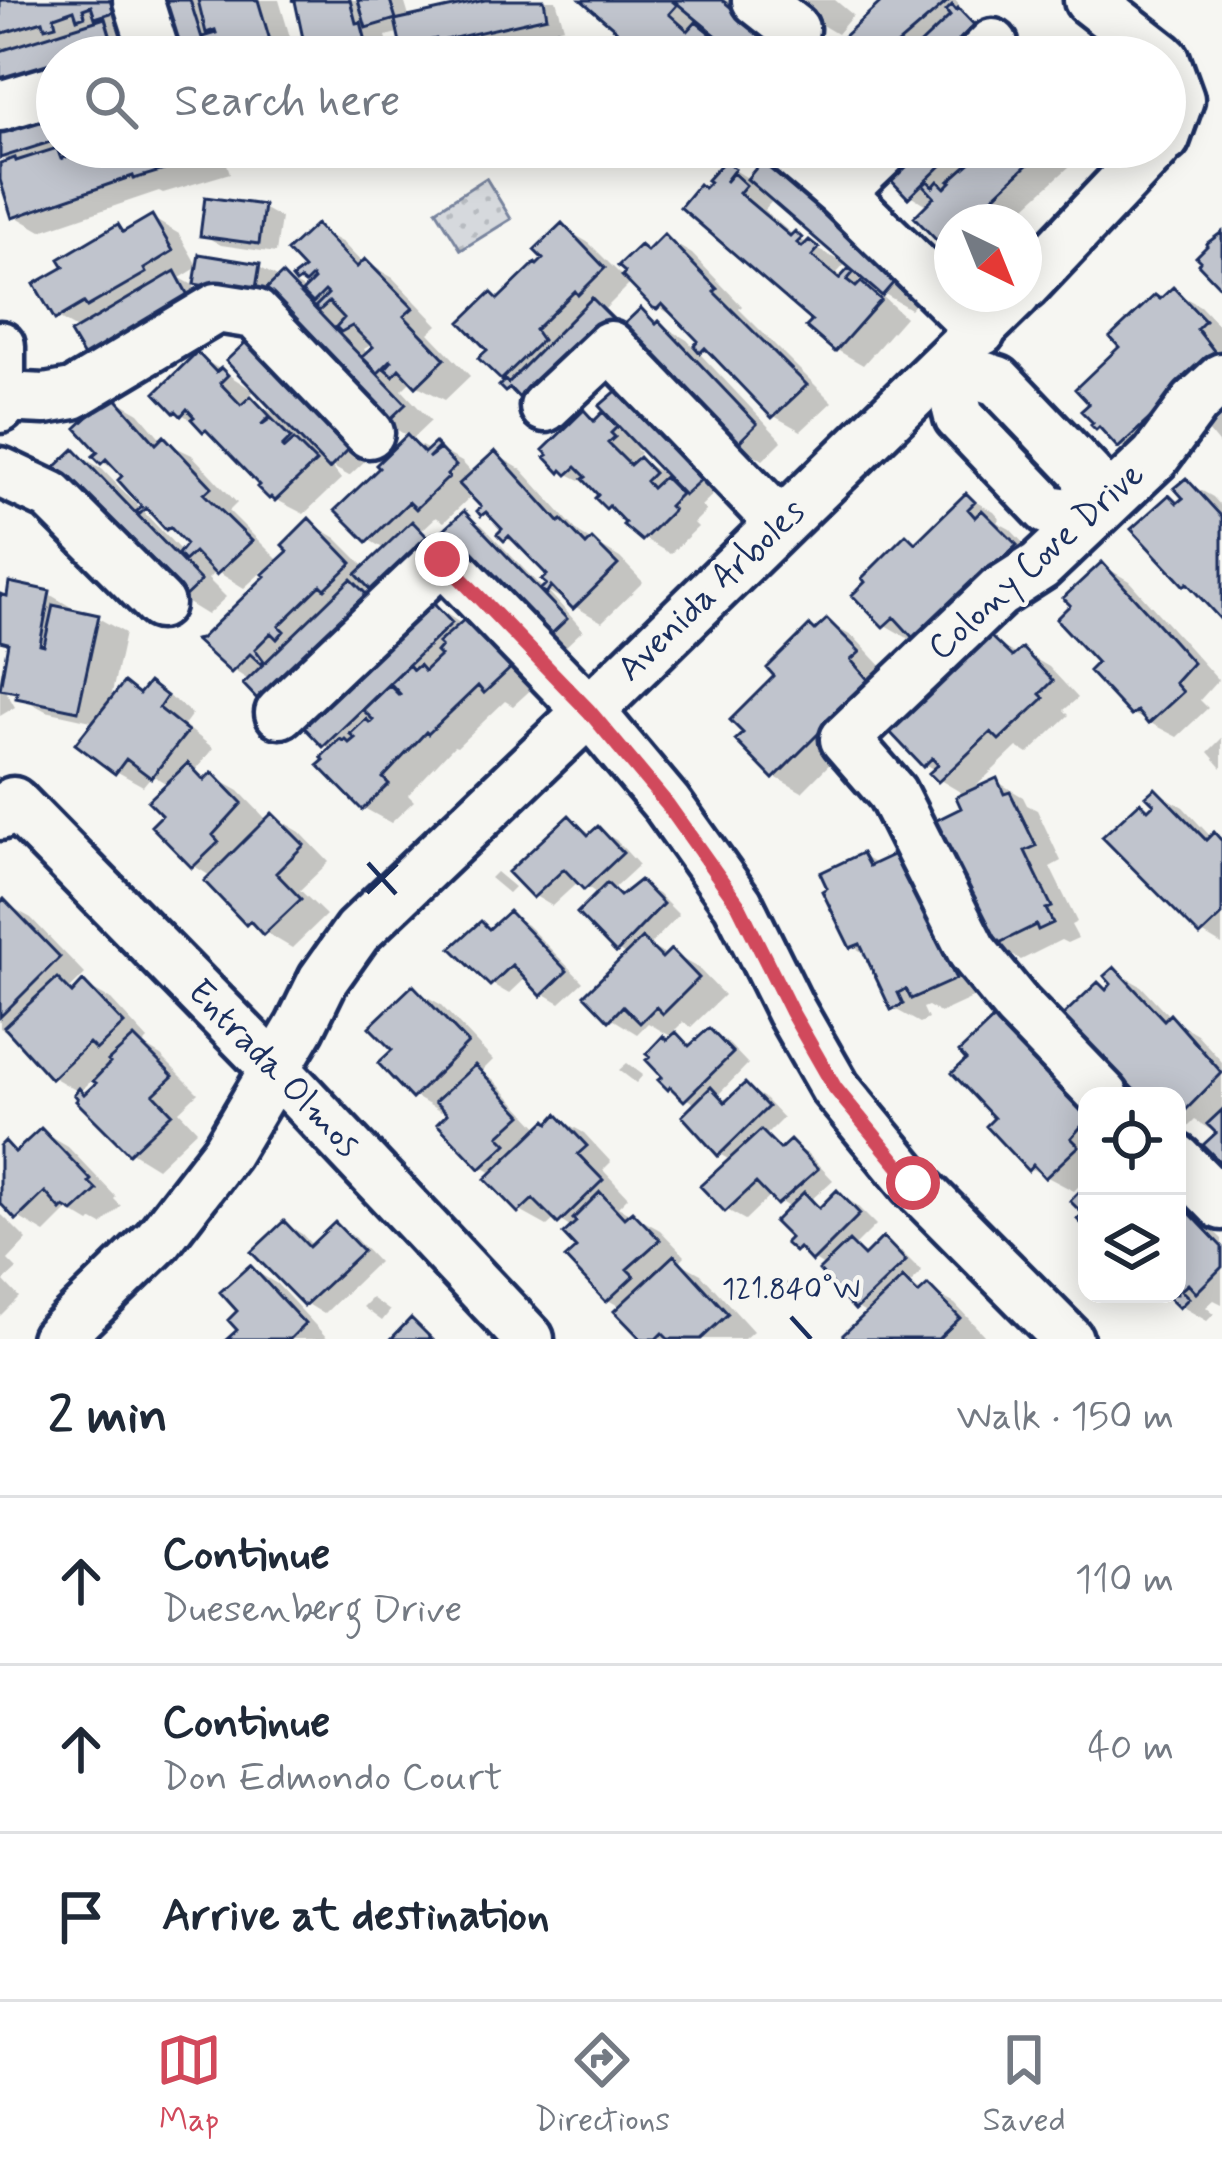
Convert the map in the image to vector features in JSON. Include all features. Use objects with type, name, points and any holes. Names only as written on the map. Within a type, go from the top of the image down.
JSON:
[{"type":"street","points":[[138,0],[149,36]]},
{"type":"street","points":[[1089,0],[1121,36]]},
{"type":"street","points":[[0,106],[36,95]]},
{"type":"street","points":[[810,168],[981,331]]},
{"type":"street","points":[[840,194],[867,168]]},
{"type":"street","points":[[1042,267],[1136,168]]},
{"type":"street","points":[[1,398],[73,394],[218,308],[255,314],[369,433]]},
{"type":"street","name":"Avenida Arboles","points":[[56,1339],[158,1240],[226,1152],[323,980],[357,932],[999,312]]},
{"type":"street","points":[[0,346],[0,408]]},
{"type":"street","points":[[544,407],[610,346],[780,523]]},
{"type":"street","points":[[946,365],[959,417],[1048,510],[1092,516]]},
{"type":"street","name":"Colony Cove Drive","points":[[1095,1087],[1017,1006],[973,951],[892,793],[844,739],[998,592],[1040,566],[1155,457],[1196,403],[1222,378]]},
{"type":"street","points":[[0,472],[51,496],[159,604]]},
{"type":"street","points":[[280,713],[442,559],[589,711],[667,804],[738,904],[835,1088],[913,1183],[1068,1339]]},
{"type":"street","name":"Entrada Olmos","points":[[7,808],[274,1068],[529,1339]]},
{"type":"street","points":[[1186,1168],[1222,1204]]},
{"type":"shaded area","points":[[486,178],[511,219],[461,250],[436,210]]},
{"type":"building","points":[[0,0],[110,0],[114,12],[95,18],[91,6],[77,19],[74,10],[54,17],[56,25],[45,28],[43,21],[0,34]]},
{"type":"building","points":[[160,0],[190,0],[201,36],[171,36]]},
{"type":"building","points":[[198,0],[258,0],[269,36],[206,36],[215,30],[206,33]]},
{"type":"building","points":[[291,0],[350,0],[365,36],[302,36]]},
{"type":"building","points":[[358,0],[390,0],[396,19],[366,28]]},
{"type":"building","points":[[485,0],[544,0],[547,17],[463,36],[399,36],[395,20]]},
{"type":"building","points":[[581,0],[671,0],[677,5],[669,14],[688,31],[696,22],[714,36],[612,36],[616,30]]},
{"type":"building","points":[[673,0],[722,0],[766,36],[717,36]]},
{"type":"building","points":[[883,0],[947,2],[907,36],[844,36]]},
{"type":"building","points":[[952,5],[958,8],[980,31],[975,36],[929,36],[950,16],[946,11]]},
{"type":"building","points":[[105,18],[110,36],[48,36]]},
{"type":"building","points":[[36,40],[36,73],[0,84],[0,51]]},
{"type":"building","points":[[36,115],[36,147],[0,158],[0,126]]},
{"type":"building","points":[[36,155],[36,168],[171,168],[133,176],[12,218],[0,180],[0,163]]},
{"type":"building","points":[[718,168],[734,168],[725,182],[733,173],[746,185],[739,193],[790,236],[795,231],[802,238],[797,243],[802,247],[809,240],[819,248],[812,256],[839,279],[849,268],[854,272],[847,280],[856,287],[861,282],[881,300],[835,352],[806,327],[812,321],[680,207],[699,184],[704,188],[710,182]]},
{"type":"building","points":[[756,168],[780,168],[902,273],[882,296],[747,179]]},
{"type":"building","points":[[895,168],[939,168],[908,198],[887,176]]},
{"type":"building","points":[[964,168],[1024,168],[992,198],[992,204],[934,204],[934,238],[914,217],[934,197],[923,185],[928,181],[933,187],[938,181],[945,188]]},
{"type":"building","points":[[205,197],[264,205],[259,244],[200,236]]},
{"type":"building","points":[[152,215],[173,251],[144,269],[146,273],[55,320],[34,284],[64,267],[59,259],[118,224],[123,232]]},
{"type":"building","points":[[562,223],[605,268],[535,330],[542,340],[501,380],[478,358],[487,350],[460,322],[491,292],[498,299],[537,265],[543,259],[534,250]]},
{"type":"building","points":[[316,224],[357,267],[365,259],[413,308],[404,316],[445,359],[416,387],[399,369],[393,376],[385,369],[391,360],[378,373],[362,357],[373,347],[352,326],[341,332],[336,327],[344,318],[329,302],[319,311],[315,307],[328,294],[325,291],[313,303],[302,292],[312,277],[305,284],[292,278],[304,269],[287,251]]},
{"type":"building","points":[[1222,232],[1222,289],[1196,257]]},
{"type":"building","points":[[664,234],[807,385],[772,418],[705,348],[700,353],[694,346],[698,341],[662,304],[653,308],[622,276],[625,272],[618,266],[640,245],[647,251]]},
{"type":"building","points":[[199,254],[260,264],[255,294],[194,284]]},
{"type":"building","points":[[175,271],[190,299],[86,360],[70,333]]},
{"type":"building","points":[[282,274],[406,404],[384,425],[260,295]]},
{"type":"building","points":[[1173,287],[1205,321],[1197,329],[1215,352],[1118,448],[1099,427],[1096,430],[1091,425],[1081,411],[1089,404],[1075,389],[1119,347],[1110,337],[1155,295],[1160,299]]},
{"type":"building","points":[[592,298],[613,319],[525,404],[510,388],[505,392],[499,386],[505,380],[508,383]]},
{"type":"building","points":[[641,308],[757,424],[734,447],[621,327]]},
{"type":"building","points":[[248,340],[351,447],[329,469],[226,361]]},
{"type":"building","points":[[197,352],[216,372],[221,368],[228,375],[220,383],[241,405],[251,396],[270,416],[261,425],[271,418],[291,438],[284,449],[294,440],[316,462],[275,501],[203,432],[187,409],[181,416],[174,413],[155,393]]},
{"type":"building","points":[[622,386],[706,475],[684,495],[599,406]]},
{"type":"building","points":[[112,394],[156,444],[164,436],[212,487],[204,494],[252,541],[216,575],[194,552],[184,561],[178,554],[186,544],[146,508],[140,514],[137,511],[142,507],[118,480],[122,476],[106,459],[101,464],[93,456],[98,452],[76,428]]},
{"type":"building","points":[[584,410],[594,421],[603,412],[617,427],[608,443],[630,465],[639,457],[654,473],[646,481],[652,488],[664,477],[681,494],[669,506],[673,510],[642,541],[595,498],[598,495],[576,467],[567,475],[560,473],[545,457],[543,450]]},
{"type":"building","points":[[407,435],[424,453],[435,443],[439,447],[428,458],[440,449],[456,466],[416,509],[409,502],[367,542],[335,510]]},
{"type":"building","points":[[74,449],[201,581],[179,602],[52,470]]},
{"type":"building","points":[[495,451],[559,522],[586,545],[592,539],[618,565],[573,609],[551,586],[546,594],[541,589],[547,575],[509,536],[504,541],[497,534],[502,529],[486,512],[481,516],[477,511],[481,507],[459,484]]},
{"type":"building","points":[[1186,478],[1222,517],[1222,621],[1131,529],[1169,495],[1177,503],[1183,498],[1174,488]]},
{"type":"building","points":[[966,493],[975,502],[968,509],[975,517],[982,510],[1017,545],[914,639],[894,617],[883,627],[852,595],[865,582],[862,578],[906,534],[915,543]]},
{"type":"building","points":[[464,511],[567,619],[545,640],[441,532]]},
{"type":"building","points":[[309,518],[352,563],[279,626],[284,631],[277,639],[271,633],[255,649],[264,661],[261,664],[250,654],[231,673],[195,640],[265,576],[288,551],[282,545]]},
{"type":"building","points":[[412,521],[433,543],[377,597],[356,574]]},
{"type":"building","points":[[1102,562],[1193,663],[1175,683],[1183,692],[1148,724],[1137,711],[1131,716],[1089,671],[1097,663],[1056,619],[1070,605],[1063,598]]},
{"type":"building","points":[[351,579],[373,601],[264,706],[243,684]]},
{"type":"building","points":[[9,582],[50,591],[40,645],[44,646],[53,605],[99,615],[78,711],[16,698],[17,692],[0,689],[8,643],[0,641],[0,594],[7,596]]},
{"type":"building","points":[[431,601],[452,623],[323,747],[302,725]]},
{"type":"building","points":[[466,618],[512,667],[484,693],[478,686],[426,732],[383,778],[389,784],[362,810],[318,765],[324,760],[321,757],[340,739],[349,743],[355,738],[350,734],[366,719],[373,720],[363,710],[389,685],[399,695],[390,683],[409,665],[413,670],[419,665],[424,671],[440,656],[438,643]]},
{"type":"building","points":[[827,619],[860,652],[851,660],[870,682],[773,779],[735,740],[743,733],[730,720],[774,676],[767,668],[810,625],[815,630]]},
{"type":"building","points":[[990,636],[1012,657],[1022,648],[1053,681],[1040,694],[1044,698],[999,740],[991,732],[938,782],[929,773],[938,765],[932,758],[923,767],[888,730]]},
{"type":"building","points":[[124,682],[139,694],[149,682],[167,696],[159,708],[188,731],[151,778],[126,759],[115,774],[75,744]]},
{"type":"building","points":[[188,763],[204,780],[212,772],[242,803],[213,835],[219,842],[192,868],[151,826],[162,815],[148,801]]},
{"type":"building","points":[[997,778],[1004,794],[1010,792],[1036,846],[1025,851],[1052,907],[1046,909],[1053,923],[1038,930],[1036,925],[991,947],[935,821],[961,808],[956,797]]},
{"type":"building","points":[[1155,788],[1206,840],[1214,832],[1222,841],[1222,915],[1200,936],[1102,837],[1140,802],[1148,810],[1154,804],[1146,796]]},
{"type":"building","points":[[272,813],[304,845],[276,873],[301,899],[263,935],[250,921],[246,925],[204,881]]},
{"type":"building","points":[[569,815],[588,835],[598,826],[623,853],[584,890],[564,869],[533,898],[508,872]]},
{"type":"building","points":[[862,853],[869,866],[895,854],[956,979],[911,999],[906,989],[898,993],[903,1004],[891,1010],[860,944],[850,948],[822,891],[827,888],[820,873]]},
{"type":"building","points":[[640,880],[663,904],[616,953],[577,913],[607,883],[620,896]]},
{"type":"building","points":[[4,899],[60,957],[0,1017],[0,903]]},
{"type":"building","points":[[509,911],[567,971],[541,996],[512,965],[490,986],[451,948],[481,921],[489,929]]},
{"type":"building","points":[[642,938],[662,958],[671,949],[699,978],[663,1014],[656,1007],[640,1023],[623,1006],[609,1021],[584,995]]},
{"type":"building","points":[[1114,967],[1164,1020],[1170,1014],[1222,1073],[1186,1110],[1186,1087],[1131,1087],[1061,1017],[1098,982],[1106,990],[1111,984],[1104,976]]},
{"type":"building","points":[[57,978],[72,993],[83,981],[124,1024],[96,1050],[89,1043],[51,1079],[4,1027]]},
{"type":"building","points":[[413,985],[468,1043],[412,1099],[378,1063],[392,1050],[369,1027]]},
{"type":"building","points":[[998,1015],[1078,1103],[1078,1130],[1071,1138],[1078,1147],[1045,1178],[1033,1165],[1028,1171],[986,1126],[994,1118],[952,1073],[966,1060],[959,1052]]},
{"type":"building","points":[[709,1028],[733,1053],[684,1101],[658,1080],[662,1077],[646,1054],[663,1036],[667,1040],[676,1032],[689,1046]]},
{"type":"building","points":[[134,1037],[173,1076],[154,1094],[172,1113],[129,1154],[74,1094],[79,1088],[84,1094],[96,1083],[108,1061]]},
{"type":"building","points":[[475,1065],[522,1115],[499,1136],[507,1144],[480,1169],[437,1124],[447,1114],[435,1102]]},
{"type":"building","points":[[745,1083],[768,1107],[718,1156],[682,1116],[711,1087],[725,1102]]},
{"type":"building","points":[[1222,1110],[1222,1164],[1203,1145],[1216,1133],[1207,1124]]},
{"type":"building","points":[[557,1114],[587,1146],[578,1154],[603,1180],[558,1224],[533,1199],[518,1213],[485,1179]]},
{"type":"building","points":[[41,1128],[97,1190],[73,1212],[61,1210],[45,1192],[16,1220],[0,1203],[0,1146],[5,1141],[15,1152]]},
{"type":"building","points":[[761,1130],[780,1149],[790,1140],[818,1169],[777,1205],[756,1183],[725,1212],[700,1186]]},
{"type":"building","points":[[837,1190],[860,1214],[812,1262],[799,1248],[795,1252],[785,1243],[790,1238],[774,1222],[804,1192],[819,1208]]},
{"type":"building","points":[[600,1192],[624,1218],[632,1211],[660,1240],[627,1269],[634,1276],[606,1302],[565,1258],[576,1248],[563,1234]]},
{"type":"building","points":[[1186,1209],[1222,1247],[1222,1267],[1196,1293],[1188,1284]]},
{"type":"building","points":[[284,1221],[309,1247],[335,1222],[363,1251],[304,1306],[251,1252]]},
{"type":"building","points":[[883,1237],[906,1261],[855,1310],[819,1270],[849,1241],[864,1256]]},
{"type":"building","points":[[674,1255],[728,1314],[701,1339],[668,1339],[662,1333],[656,1339],[641,1339],[614,1311]]},
{"type":"building","points":[[250,1265],[305,1324],[290,1339],[227,1339],[237,1330],[228,1320],[237,1311],[220,1292]]},
{"type":"building","points":[[903,1278],[918,1294],[928,1285],[960,1318],[938,1339],[847,1339],[843,1335]]},
{"type":"building","points":[[411,1318],[432,1339],[391,1339]]},
{"type":"route","points":[[442,559],[589,711],[667,804],[738,904],[835,1088],[913,1183]]}]
